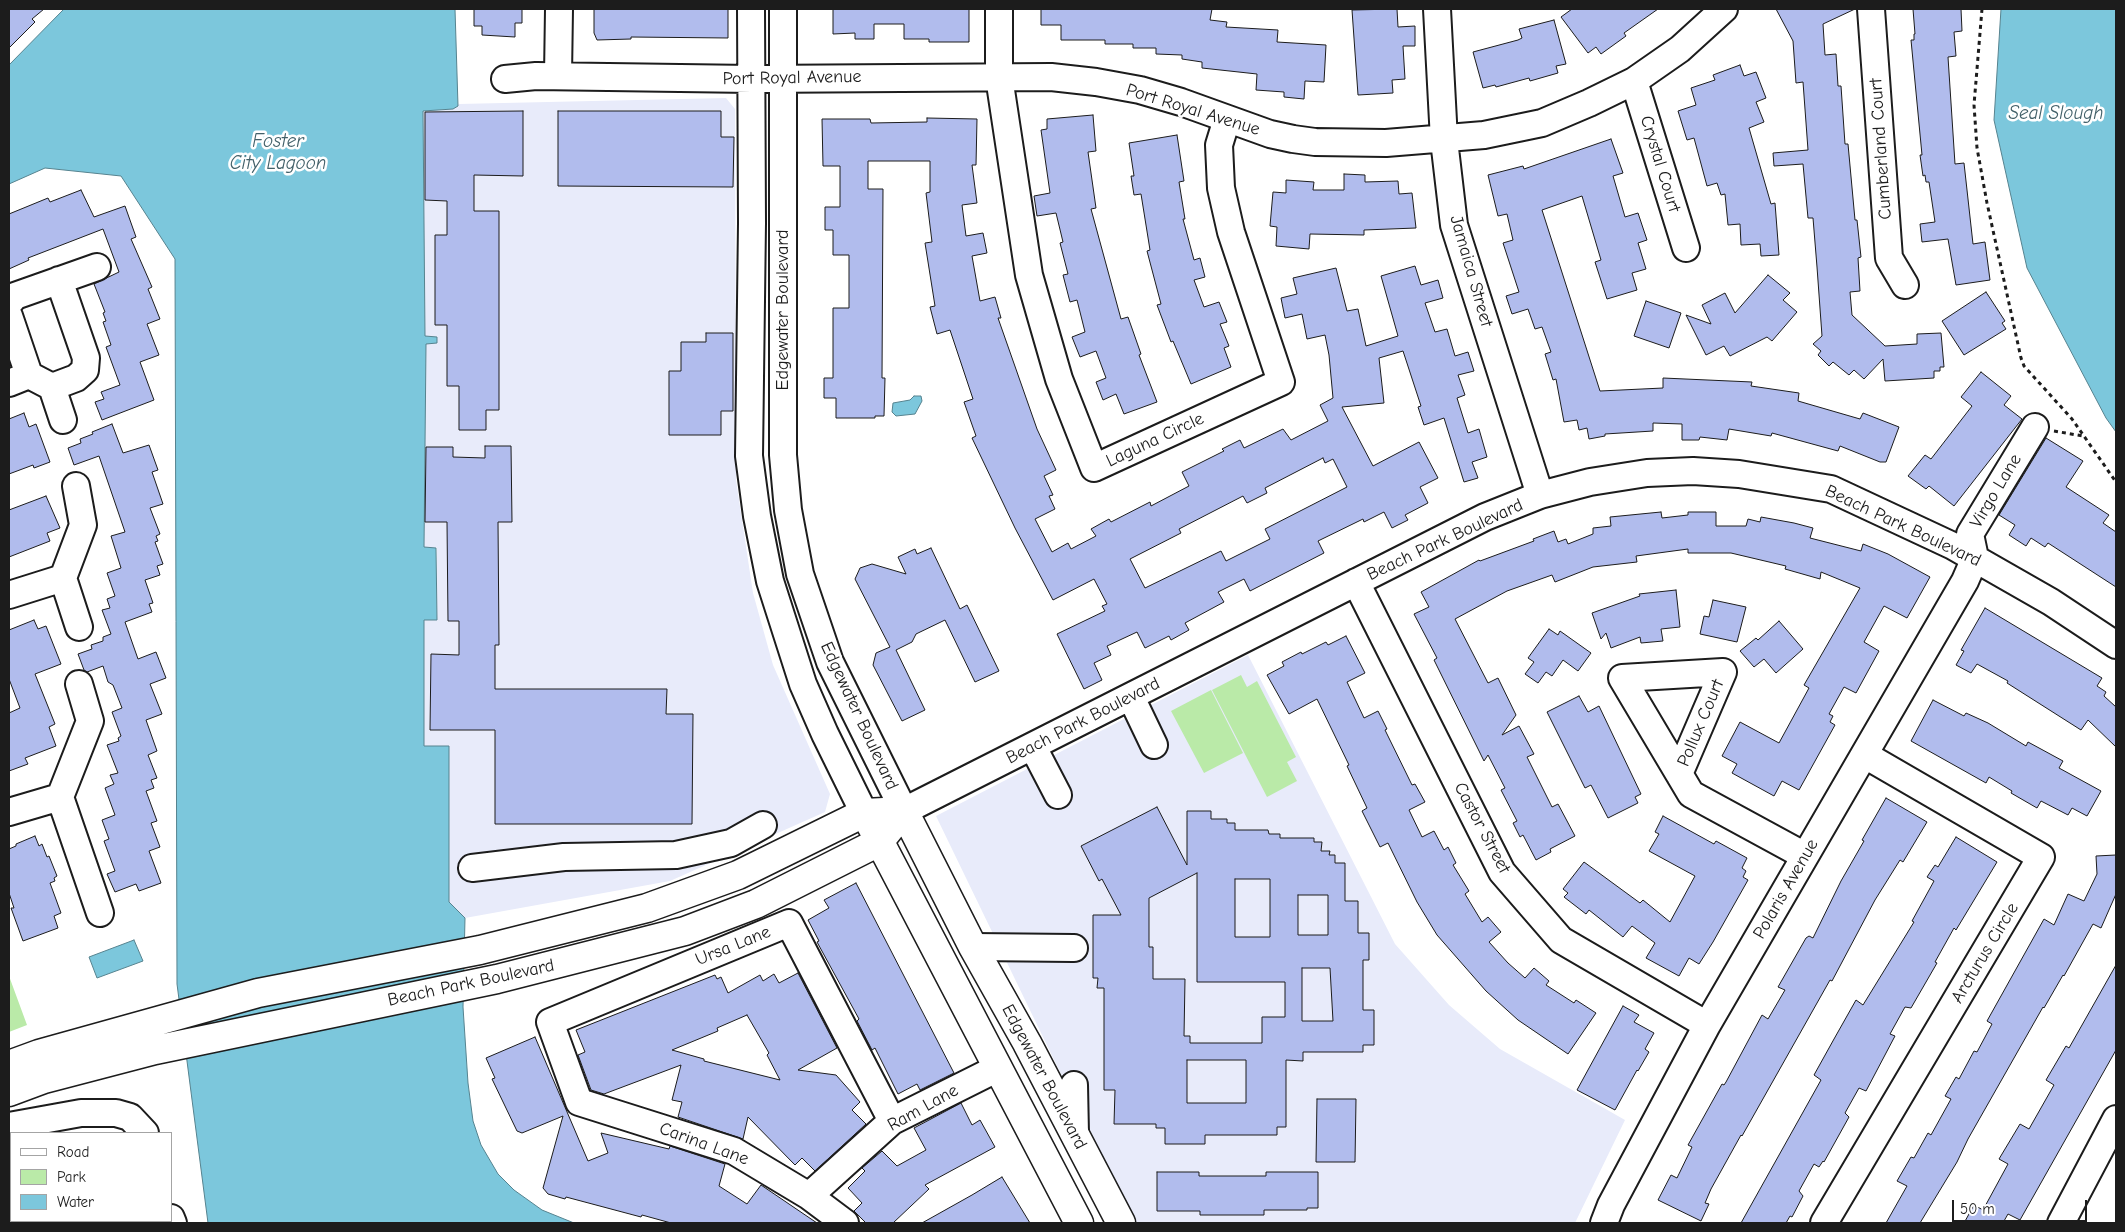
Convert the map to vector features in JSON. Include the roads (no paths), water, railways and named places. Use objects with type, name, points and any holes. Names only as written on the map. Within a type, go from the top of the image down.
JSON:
[{"type":"main road","name":"Beach Park Boulevard","points":[[9,1092],[41,1067],[258,993],[480,950],[647,908],[738,875],[864,812],[904,810]]},
{"type":"main road","name":"Beach Park Boulevard","points":[[9,1065],[41,1067],[155,1050],[497,979],[686,931],[756,904],[879,842],[904,810]]},
{"type":"main road","name":"Edgewater Boulevard","points":[[904,810],[973,947],[1122,1223]]},
{"type":"main road","name":"Edgewater Boulevard","points":[[864,812],[1079,1223]]},
{"type":"street","points":[[558,76],[559,9]]},
{"type":"street","name":"Edgewater Boulevard","points":[[751,9],[752,223],[749,456],[757,516],[770,581],[802,684],[864,812]]},
{"type":"street","name":"Edgewater Boulevard","points":[[782,9],[783,455],[788,510],[800,574],[830,662],[904,810]]},
{"type":"street","points":[[1000,9],[1000,77]]},
{"type":"street","name":"Jamaica Street","points":[[1437,9],[1444,140],[1454,224],[1540,495]]},
{"type":"street","name":"Port Royal Avenue","points":[[505,79],[558,76],[752,80],[782,78],[1051,78],[1140,90],[1181,102],[1270,134],[1315,142],[1386,143],[1444,140],[1484,135],[1542,123],[1589,103],[1634,81],[1680,49],[1724,9]]},
{"type":"street","name":"Cumberland Court","points":[[1871,9],[1889,258],[1905,285]]},
{"type":"street","name":"Laguna Circle","points":[[1000,77],[1029,275],[1059,379],[1094,468],[1281,382],[1230,232],[1221,188],[1219,145],[1227,119]]},
{"type":"street","name":"Crystal Court","points":[[1634,81],[1686,248]]},
{"type":"street","points":[[9,302],[15,296],[97,267]]},
{"type":"street","points":[[9,316],[19,379],[52,387],[76,378],[85,370],[86,358],[59,280]]},
{"type":"street","points":[[52,387],[63,420]]},
{"type":"street","name":"Virgo Lane","points":[[1975,558],[1970,534],[2035,427]]},
{"type":"street","name":"Beach Park Boulevard","points":[[904,810],[1033,747],[1485,517],[1540,495],[1590,482],[1647,473],[1739,474],[1831,489],[1975,558],[2051,602],[2116,644]]},
{"type":"street","points":[[76,486],[83,524],[63,578],[80,627]]},
{"type":"street","name":"Polaris Avenue","points":[[1604,1223],[1615,1197],[1707,1025],[1865,755],[1965,580],[1975,558]]},
{"type":"street","points":[[9,595],[63,578]]},
{"type":"street","name":"Castor Street","points":[[1356,582],[1502,872],[1561,940],[1707,1025]]},
{"type":"street","points":[[79,684],[90,721],[60,797],[100,913]]},
{"type":"street","points":[[1130,697],[1154,744]]},
{"type":"street","points":[[1033,747],[1058,796]]},
{"type":"street","name":"Arcturus Circle","points":[[1824,1223],[2041,857],[1865,755]]},
{"type":"street","name":"Pollux Court","points":[[1679,774],[1691,794],[1805,856]]},
{"type":"street","points":[[9,812],[60,797]]},
{"type":"street","points":[[472,868],[564,857],[676,855],[731,843],[763,826]]},
{"type":"street","name":"Ursa Lane","points":[[579,1102],[550,1022],[790,923],[892,1121]]},
{"type":"street","points":[[973,947],[1074,948]]},
{"type":"street","name":"Ram Lane","points":[[809,1196],[892,1121],[998,1068]]},
{"type":"street","points":[[1074,1085],[1075,1134]]},
{"type":"street","name":"Carina Lane","points":[[579,1102],[734,1151],[809,1196],[845,1223]]},
{"type":"street","points":[[9,1126],[81,1113],[116,1113],[130,1117],[144,1132]]},
{"type":"street","points":[[2061,1223],[2116,1120]]},
{"type":"water","name":"Foster City Lagoon","points":[[64,9],[455,9],[458,106],[453,109],[423,111],[425,336],[437,337],[437,343],[426,344],[424,547],[436,548],[437,620],[424,620],[424,746],[449,746],[449,902],[465,918],[463,1007],[468,1083],[473,1121],[481,1145],[498,1174],[514,1190],[542,1210],[574,1223],[208,1223],[177,984],[175,259],[121,176],[45,168],[9,184],[9,65]]},
{"type":"water","name":"Seal Slough","points":[[2001,9],[2116,9],[2116,432],[2106,418],[2027,268],[1994,120]]},
{"type":"water","points":[[914,396],[921,396],[922,401],[915,414],[896,416],[892,412],[893,403],[910,400]]},
{"type":"water","points":[[134,940],[143,961],[97,978],[89,957]]}]
